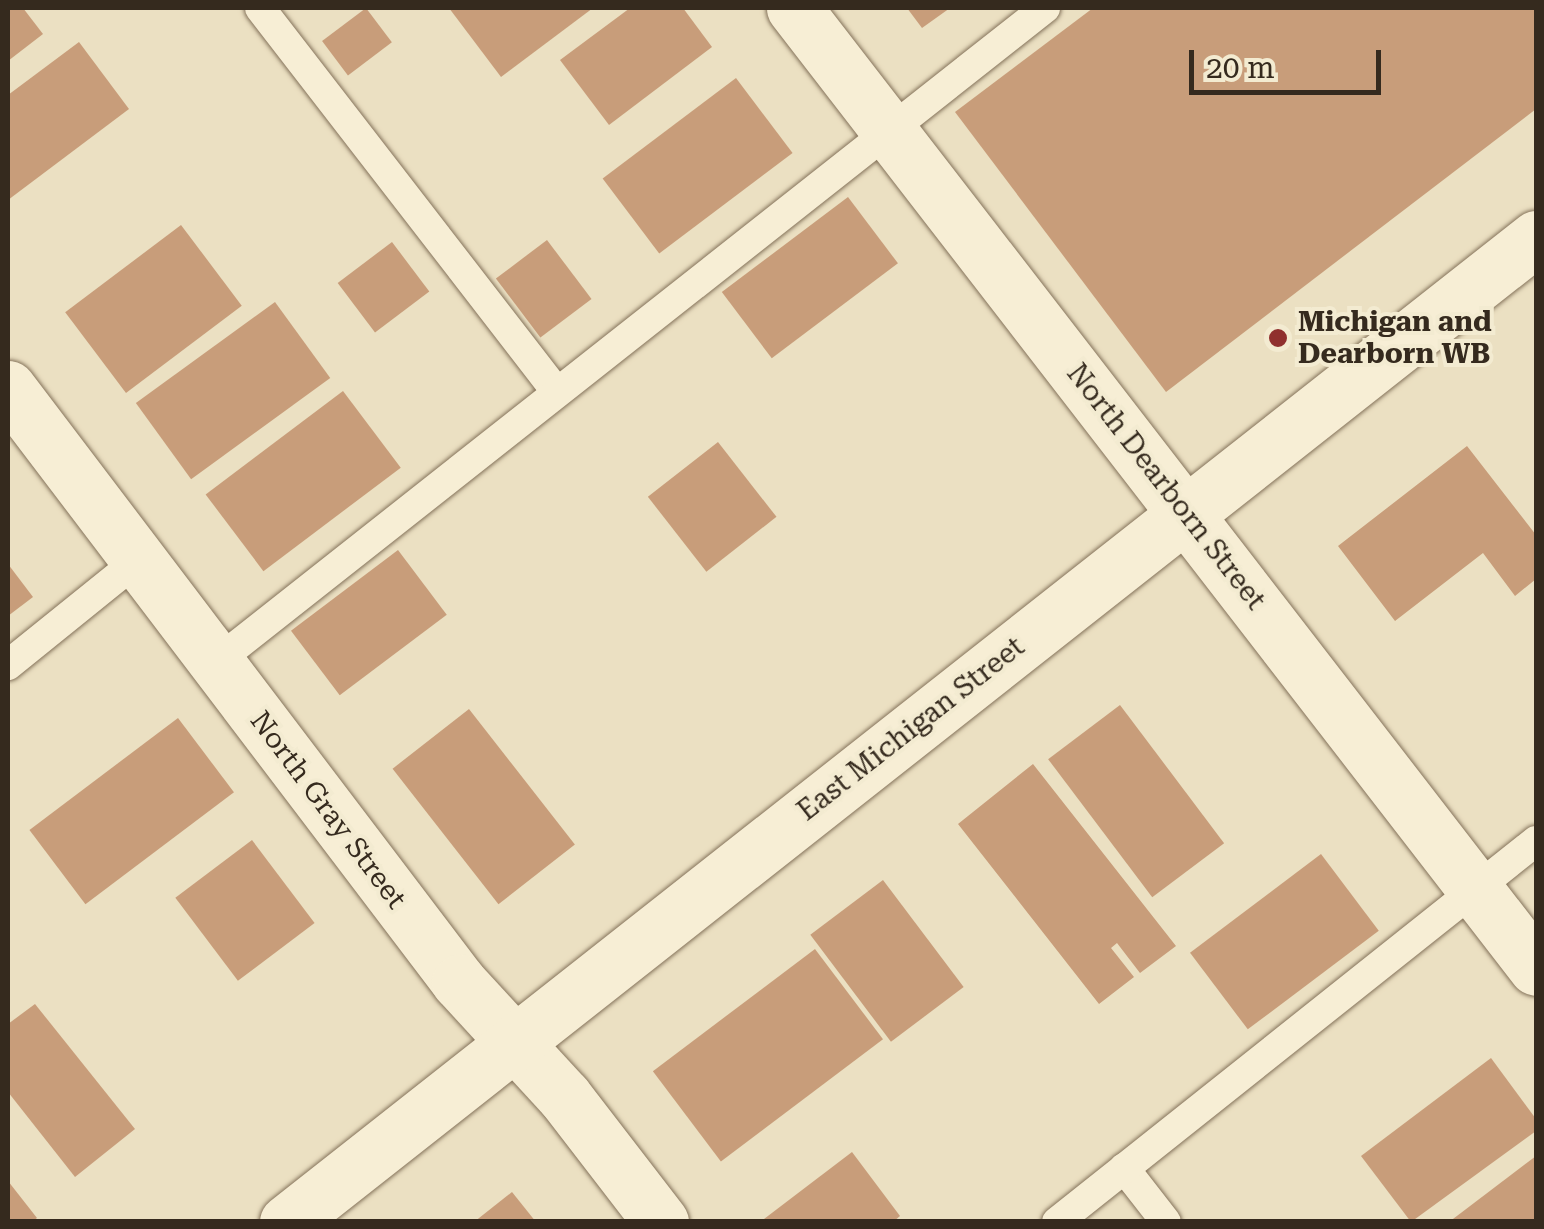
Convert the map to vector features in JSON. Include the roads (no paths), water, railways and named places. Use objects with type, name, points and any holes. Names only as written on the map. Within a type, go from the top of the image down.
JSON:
[{"type":"street","name":"North Dearborn Street","points":[[794,8],[1187,510],[1536,968]]},
{"type":"street","name":"East Michigan Street","points":[[287,1222],[1536,238]]},
{"type":"street","name":"North Gray Street","points":[[8,388],[459,982],[564,1096],[661,1222]]},
{"type":"lane","points":[[260,8],[557,392]]},
{"type":"lane","points":[[216,662],[1046,8]]},
{"type":"lane","points":[[8,665],[138,560]]},
{"type":"lane","points":[[1057,1222],[1536,841]]},
{"type":"lane","points":[[1124,1168],[1166,1222]]},
{"type":"place","name":"Michigan and Dearborn WB","points":[[1278,338]]}]
